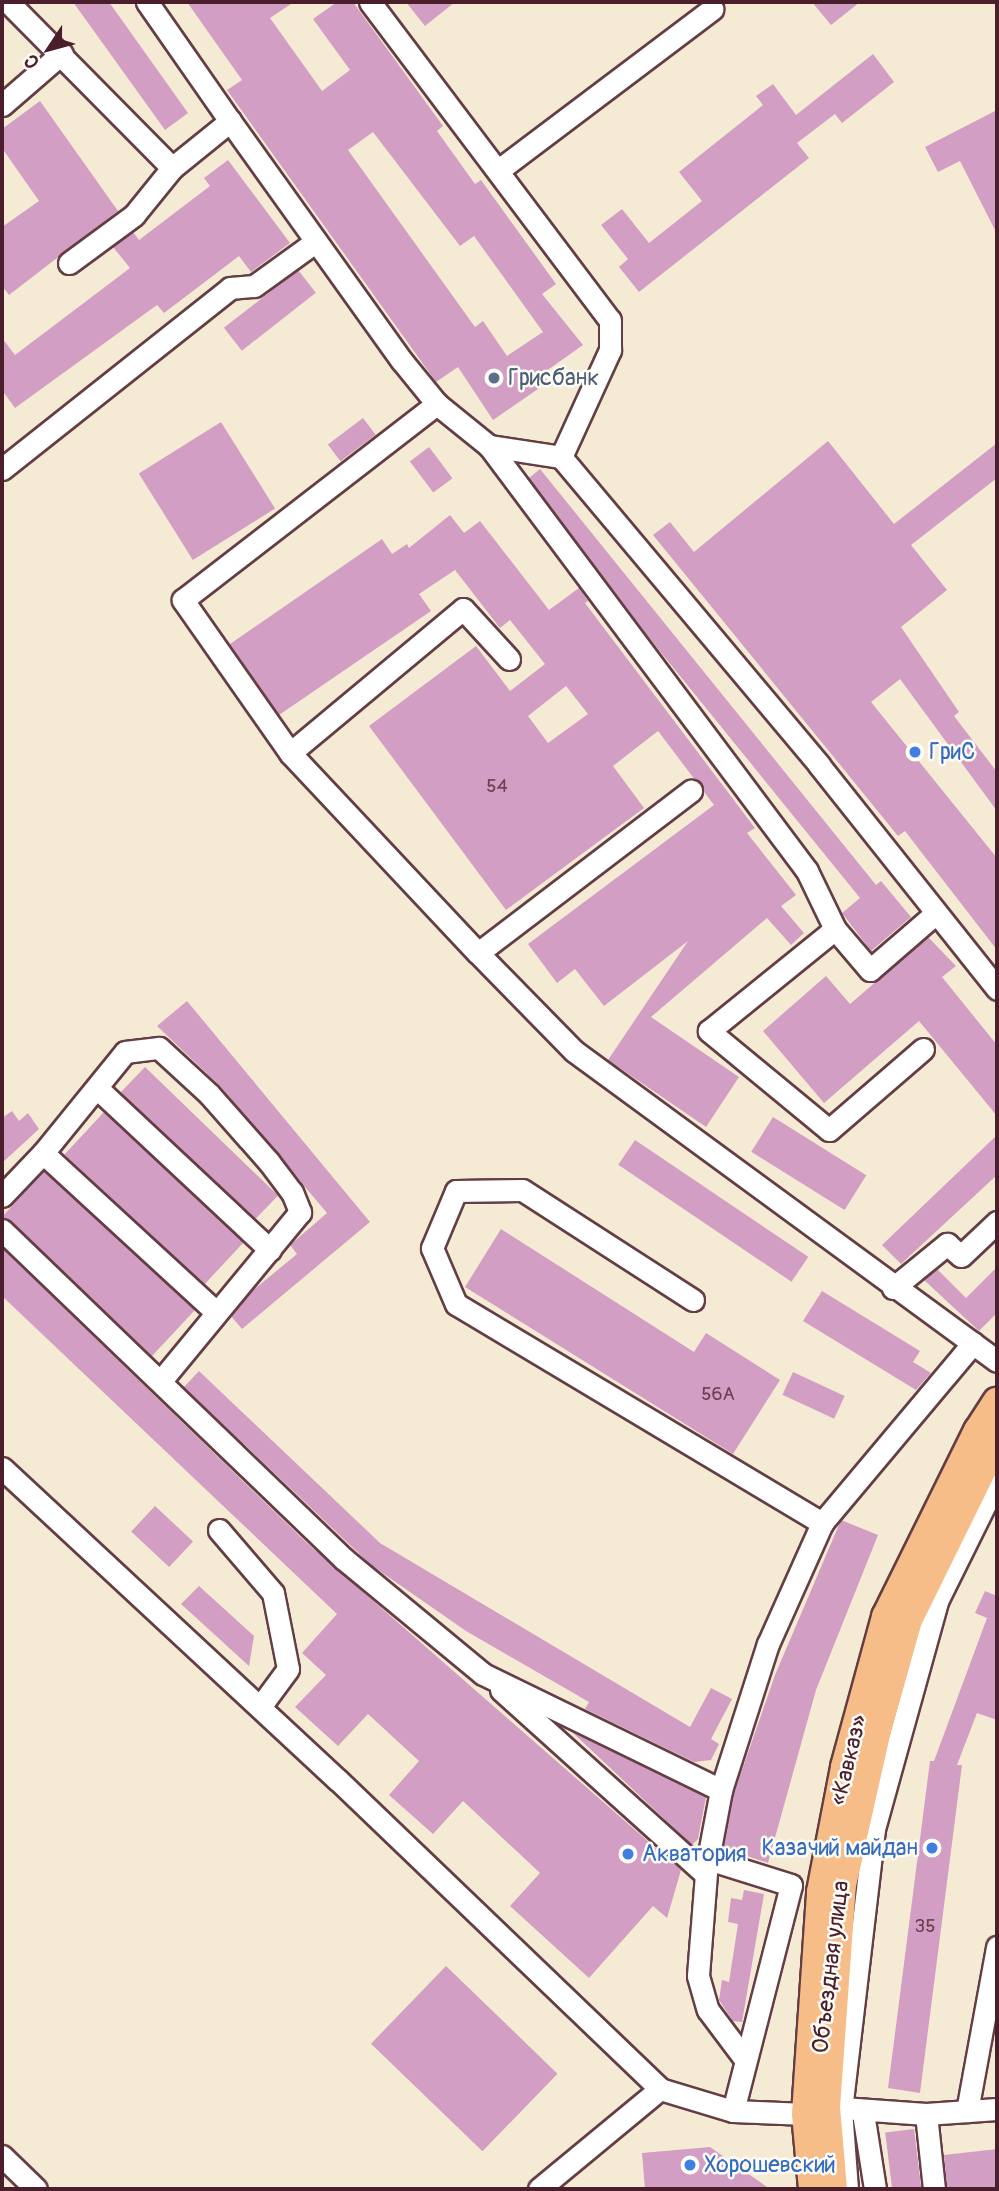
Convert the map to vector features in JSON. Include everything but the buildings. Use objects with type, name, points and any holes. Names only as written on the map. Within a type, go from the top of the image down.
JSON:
[{"type":"main road","name":"«Кавказ»","points":[[833,2189],[825,2110],[821,1892],[845,1767],[887,1617],[978,1431],[997,1402]]},
{"type":"main road","name":"«Кавказ»","points":[[813,2189],[825,2110],[842,1885],[877,1730],[908,1620],[993,1483],[997,1439]]},
{"type":"street","points":[[8,2],[62,53],[173,168]]},
{"type":"street","points":[[147,2],[315,242],[437,404],[489,446],[807,871],[835,929],[870,970],[936,913]]},
{"type":"street","points":[[370,2],[500,169],[610,320],[610,351],[561,457]]},
{"type":"street","points":[[500,169],[712,9]]},
{"type":"street","points":[[2,105],[62,53]]},
{"type":"street","points":[[69,262],[134,215],[173,168],[230,121]]},
{"type":"street","points":[[2,469],[230,288],[254,286],[315,242]]},
{"type":"street","points":[[437,404],[183,600],[290,753],[574,1051],[893,1288],[997,1361]]},
{"type":"street","points":[[489,446],[561,457],[820,765],[997,989]]},
{"type":"street","points":[[290,753],[463,609],[509,659]]},
{"type":"street","points":[[478,953],[691,791]]},
{"type":"street","points":[[835,929],[709,1031],[829,1130],[923,1048]]},
{"type":"street","points":[[2,1196],[43,1153],[125,1052],[159,1048],[209,1094],[292,1192],[300,1212],[160,1382]]},
{"type":"street","points":[[96,1088],[270,1250]]},
{"type":"street","points":[[43,1153],[216,1312]]},
{"type":"street","points":[[693,1300],[522,1189],[456,1191],[432,1248],[456,1304],[822,1522]]},
{"type":"street","points":[[893,1288],[947,1244],[961,1256],[997,1222]]},
{"type":"street","points":[[2,1230],[344,1559],[483,1674],[706,1867],[791,1885],[744,2058],[733,2111]]},
{"type":"street","points":[[744,2058],[708,2010],[698,1976],[706,1867],[721,1790],[768,1644],[822,1522],[973,1343]]},
{"type":"street","points":[[2,1468],[260,1707],[660,2089],[733,2111],[825,2110],[926,2114],[997,2109]]},
{"type":"street","points":[[219,1530],[273,1593],[289,1669],[260,1707]]},
{"type":"street","points":[[483,1674],[721,1790]]},
{"type":"street","points":[[967,2112],[997,1947]]},
{"type":"street","points":[[539,2189],[660,2089]]},
{"type":"street","points":[[825,2110],[847,2189]]},
{"type":"street","points":[[863,2113],[875,2189]]},
{"type":"street","points":[[926,2114],[934,2189]]},
{"type":"street","points":[[2,2156],[36,2189]]},
{"type":"place","name":"Грисбанк","points":[[494,378]]},
{"type":"place","name":"ГриС","points":[[915,752]]},
{"type":"place","name":"Казачий майдан","points":[[932,1848]]},
{"type":"place","name":"Акватория","points":[[628,1854]]},
{"type":"place","name":"Хорошевский","points":[[690,2165]]}]
